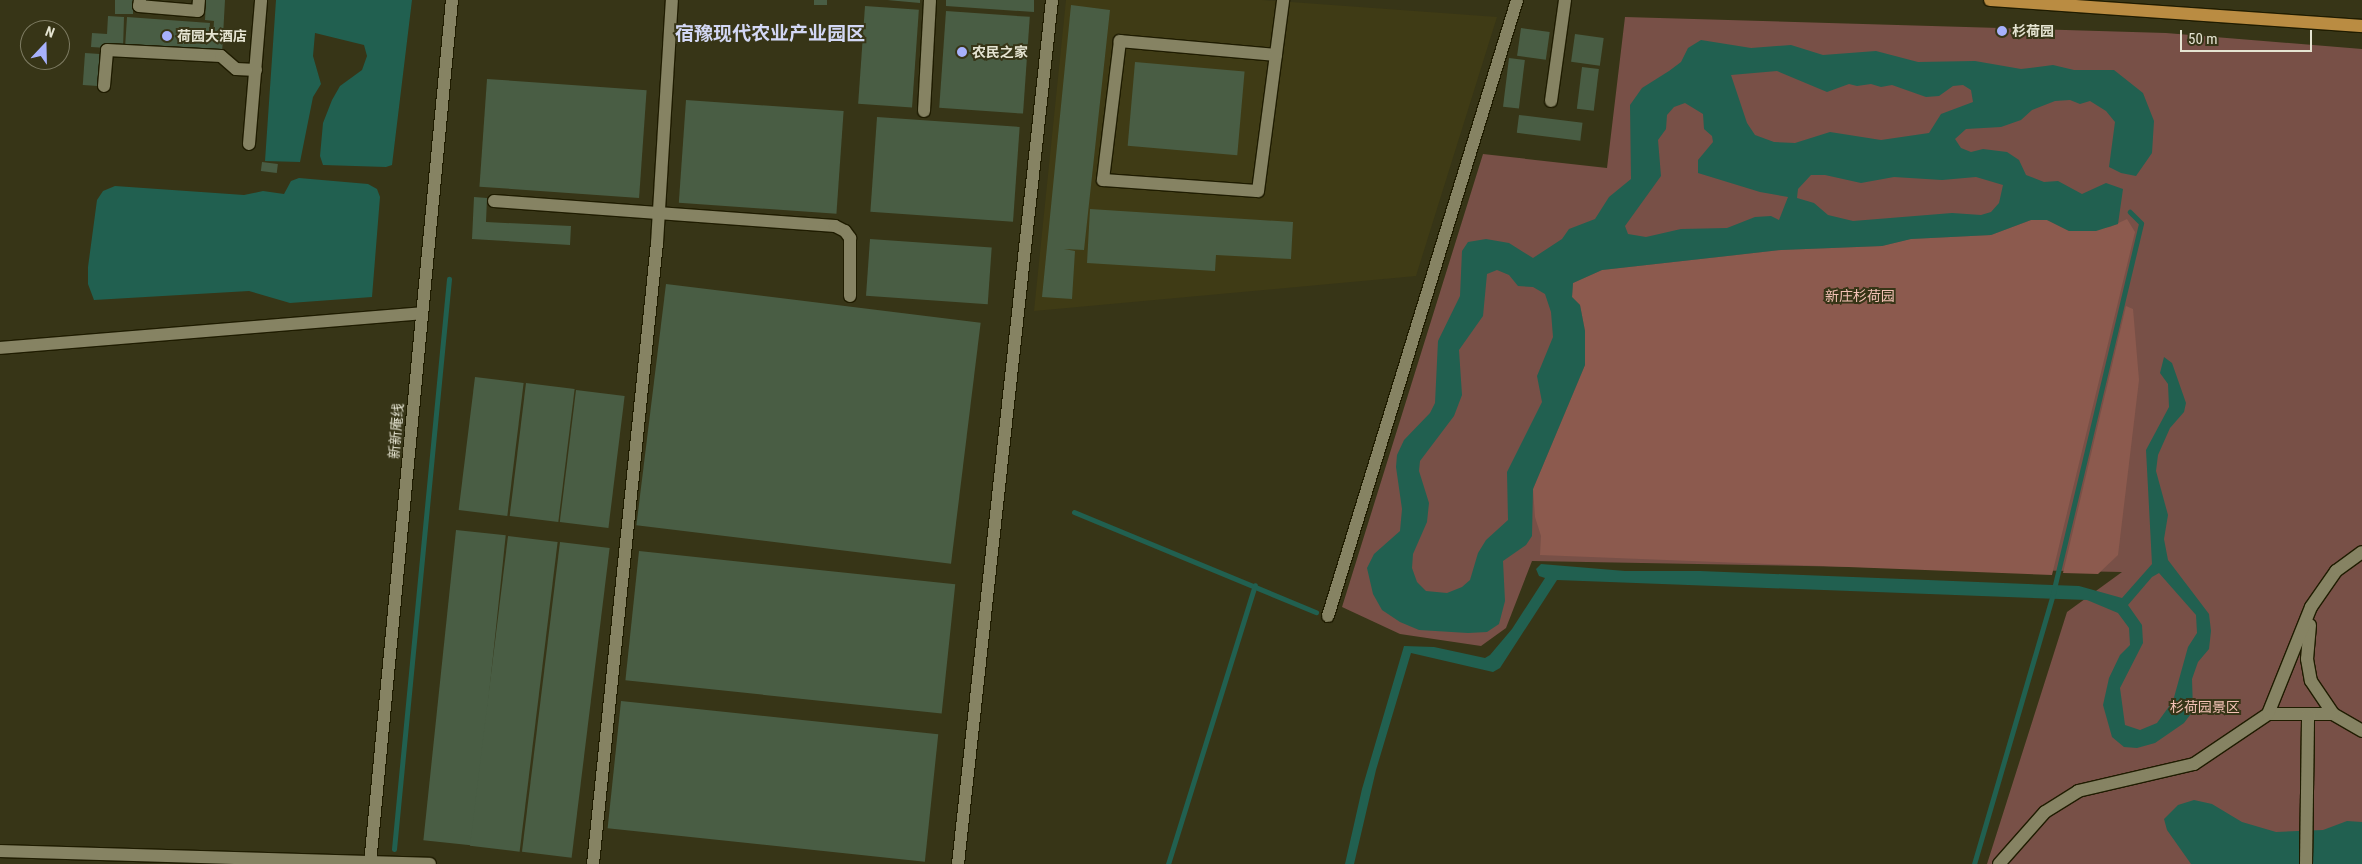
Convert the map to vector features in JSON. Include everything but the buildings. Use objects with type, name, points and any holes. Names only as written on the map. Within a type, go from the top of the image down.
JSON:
[{"type":"main road","points":[[1990,0],[2362,26]]},
{"type":"street","points":[[140,0],[140,6],[198,11],[199,0]]},
{"type":"street","points":[[249,144],[261,0]]},
{"type":"street","name":"新新庵线","points":[[370,863],[452,0]]},
{"type":"street","points":[[593,864],[659,213],[672,0]]},
{"type":"street","points":[[924,111],[930,0]]},
{"type":"street","points":[[958,864],[1052,0]]},
{"type":"street","points":[[1276,55],[1120,41],[1103,180],[1258,191],[1276,55],[1283,0]]},
{"type":"street","points":[[1328,616],[1517,0]]},
{"type":"street","points":[[1551,101],[1565,0]]},
{"type":"street","points":[[104,86],[107,50],[221,56],[236,69],[256,70]]},
{"type":"street","points":[[494,202],[835,226],[845,231],[850,238],[850,296]]},
{"type":"street","points":[[0,348],[422,313]]},
{"type":"street","points":[[2268,714],[2311,607],[2336,571],[2362,552]]},
{"type":"street","points":[[2311,607],[2307,659],[2311,682],[2333,714],[2362,731]]},
{"type":"street","points":[[1999,864],[2045,812],[2078,791],[2194,764],[2268,714],[2333,714]]},
{"type":"street","points":[[2306,864],[2308,714]]},
{"type":"street","points":[[0,851],[430,864]]},
{"type":"shaded area","points":[[1066,0],[1262,0],[1497,17],[1416,276],[1034,311]]},
{"type":"green space","name":"新庄杉荷园","points":[[1625,17],[2166,33],[2362,49],[2362,864],[1987,864],[2067,612],[2122,572],[1532,561],[1506,628],[1481,646],[1400,634],[1342,607],[1483,154],[1607,168]]},
{"type":"green space","points":[[2127,219],[2135,232],[2052,575],[1540,555],[1541,536],[1535,517],[1533,489],[1585,365],[1585,331],[1580,305],[1572,297],[1573,283],[1602,270],[1781,250],[1882,246],[1910,239],[1991,235],[2031,220],[2047,220],[2069,231],[2110,227]]},
{"type":"green space","points":[[2126,306],[2133,309],[2139,380],[2118,555],[2098,574],[2063,573]]},
{"type":"water","points":[[276,0],[412,0],[392,165],[386,167],[323,165],[320,156],[323,123],[332,100],[340,86],[362,70],[367,56],[364,45],[315,33],[313,56],[321,84],[313,97],[300,162],[265,161]]},
{"type":"water","points":[[1701,40],[1751,48],[1791,45],[1823,55],[1876,51],[1918,62],[1975,61],[2021,69],[2053,65],[2074,70],[2114,70],[2143,93],[2154,121],[2152,153],[2136,176],[2121,173],[2109,167],[2115,122],[2106,111],[2090,101],[2080,104],[2070,100],[2055,101],[2032,110],[2021,120],[2001,127],[1966,129],[1955,139],[1961,148],[1971,152],[1983,149],[2007,152],[2019,160],[2026,175],[2044,182],[2058,181],[2082,194],[2106,183],[2123,189],[2118,224],[2096,231],[2069,231],[2047,220],[2031,220],[1991,235],[1911,239],[1882,246],[1781,250],[1602,270],[1573,283],[1572,297],[1580,305],[1585,331],[1585,365],[1533,489],[1532,536],[1526,545],[1503,561],[1505,601],[1499,624],[1487,632],[1468,633],[1419,630],[1400,622],[1382,610],[1373,594],[1367,568],[1374,554],[1400,531],[1402,509],[1396,467],[1397,455],[1404,440],[1430,413],[1435,403],[1438,341],[1460,296],[1462,251],[1468,242],[1486,239],[1509,243],[1533,258],[1562,239],[1569,229],[1595,219],[1609,197],[1631,179],[1630,105],[1642,88],[1681,62],[1688,48]],"holes":[[[1777,71],[1827,92],[1849,84],[1857,86],[1871,84],[1881,87],[1892,85],[1926,97],[1939,96],[1953,86],[1963,85],[1971,90],[1973,102],[1941,114],[1929,133],[1881,140],[1830,132],[1795,143],[1774,142],[1755,135],[1747,123],[1731,75]],[[1685,103],[1703,114],[1704,129],[1712,136],[1713,142],[1698,160],[1698,173],[1760,192],[1788,197],[1779,220],[1771,216],[1755,217],[1727,228],[1681,229],[1646,237],[1628,234],[1625,226],[1661,176],[1658,140],[1666,129],[1667,115],[1674,107]],[[1811,175],[1825,175],[1861,183],[1894,177],[1942,180],[1976,177],[2003,185],[1999,203],[1991,212],[1981,215],[1952,213],[1853,221],[1828,215],[1814,203],[1797,198],[1798,189]],[[1497,270],[1509,275],[1518,286],[1533,287],[1545,294],[1551,312],[1553,337],[1537,376],[1542,402],[1507,472],[1508,520],[1486,540],[1478,553],[1470,580],[1462,587],[1447,593],[1426,591],[1417,582],[1412,568],[1413,554],[1427,522],[1429,503],[1419,471],[1420,461],[1454,416],[1462,395],[1459,350],[1483,316],[1487,274]]]},
{"type":"water","points":[[299,178],[368,184],[377,189],[380,197],[372,297],[290,303],[249,291],[94,300],[88,284],[88,267],[97,200],[103,191],[115,186],[244,195],[263,191],[284,194],[291,181]]},
{"type":"water","points":[[2164,357],[2172,363],[2186,403],[2184,412],[2170,428],[2158,455],[2156,471],[2168,515],[2164,539],[2168,560],[2209,614],[2211,631],[2209,649],[2198,662],[2192,679],[2193,711],[2184,723],[2155,743],[2137,748],[2124,747],[2112,737],[2103,705],[2109,678],[2120,655],[2130,645],[2129,628],[2118,613],[2087,600],[1557,580],[1500,668],[1493,672],[1411,653],[1376,770],[1354,864],[1345,864],[1362,789],[1404,646],[1434,647],[1485,658],[1490,655],[1512,629],[1545,578],[1539,576],[1536,569],[1541,564],[1625,571],[1700,571],[2079,586],[2122,598],[2152,564],[2146,450],[2169,407],[2168,384],[2160,373]],"holes":[[[2159,573],[2196,615],[2197,633],[2188,647],[2173,701],[2157,723],[2140,730],[2125,725],[2120,688],[2143,643],[2142,625],[2128,605],[2152,577]]]},
{"type":"water","points":[[2194,800],[2212,804],[2242,822],[2276,832],[2323,830],[2347,821],[2362,822],[2362,864],[2191,864],[2167,830],[2164,819],[2178,805]]},
{"type":"waterway","points":[[1974,864],[2053,593],[2141,223],[2130,212]]},
{"type":"waterway","points":[[394,849],[449,279]]},
{"type":"waterway","points":[[1074,512],[1316,612]]},
{"type":"waterway","points":[[1168,864],[1255,585]]},
{"type":"place","name":"杉荷园","points":[[2002,31]]},
{"type":"place","name":"荷园大酒店","points":[[167,36]]},
{"type":"place","name":"农民之家","points":[[962,52]]},
{"type":"district","name":"宿豫现代农业产业园区","points":[[770,34]]},
{"type":"park label","name":"杉荷园景区","points":[[2205,707]]}]
